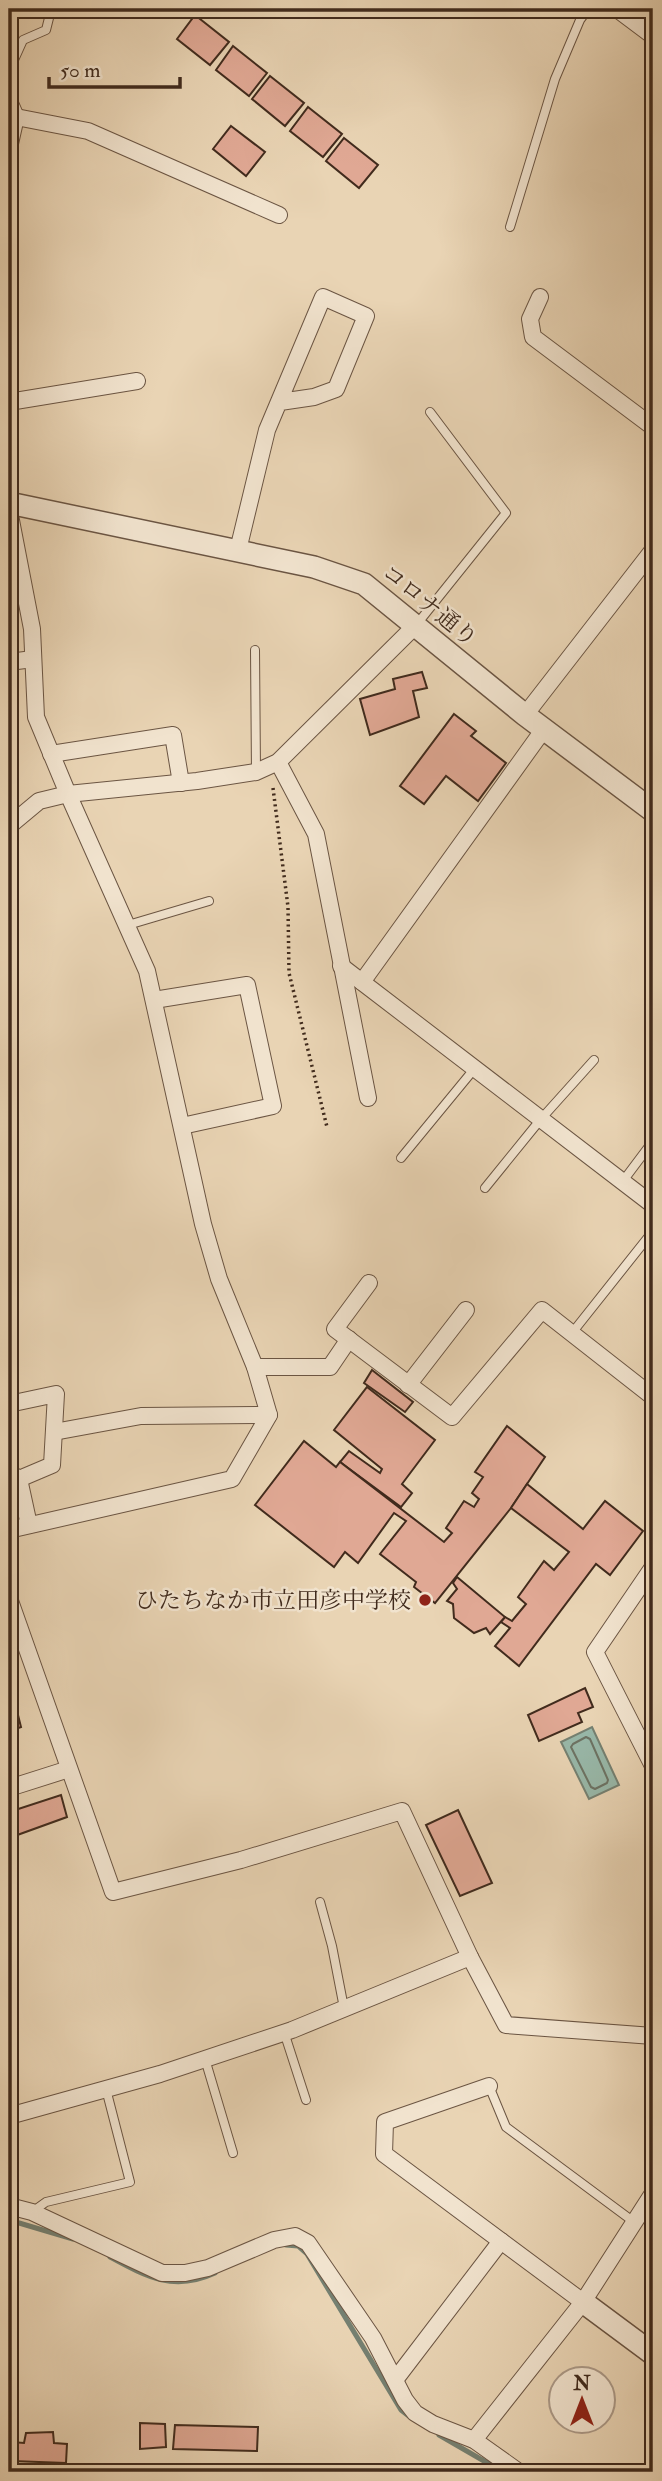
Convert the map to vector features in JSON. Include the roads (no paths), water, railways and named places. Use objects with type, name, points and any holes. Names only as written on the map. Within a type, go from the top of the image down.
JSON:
[{"type":"street","points":[[627,11],[653,36]]},
{"type":"street","points":[[9,101],[16,117],[9,148]]},
{"type":"street","points":[[16,117],[88,131],[279,215]]},
{"type":"street","points":[[238,550],[267,430],[323,298],[366,316],[336,389],[314,397],[280,402]]},
{"type":"street","points":[[540,298],[530,319],[533,337],[653,427]]},
{"type":"street","points":[[9,402],[137,381]]},
{"type":"street","name":"コロナ通り","points":[[9,503],[314,567],[364,584],[525,715],[653,811]]},
{"type":"street","points":[[9,510],[32,629],[36,717],[147,971],[203,1224],[219,1279],[255,1367],[269,1415],[232,1479],[9,1530]]},
{"type":"street","points":[[525,715],[653,550]]},
{"type":"street","points":[[9,826],[39,801],[68,794],[181,783],[268,767],[415,626]]},
{"type":"street","points":[[9,662],[33,659]]},
{"type":"street","points":[[362,982],[544,729]]},
{"type":"street","points":[[51,754],[173,735],[181,783]]},
{"type":"street","points":[[268,767],[316,834],[368,1098]]},
{"type":"street","points":[[341,966],[653,1205]]},
{"type":"street","points":[[154,1000],[247,985],[273,1106],[182,1126]]},
{"type":"street","points":[[369,1283],[335,1329],[452,1417],[542,1310],[653,1397]]},
{"type":"street","points":[[408,1385],[466,1310]]},
{"type":"street","points":[[255,1367],[330,1367],[349,1339]]},
{"type":"street","points":[[9,1404],[56,1394],[52,1465],[14,1475],[29,1525]]},
{"type":"street","points":[[54,1432],[141,1416],[269,1415]]},
{"type":"street","points":[[653,1567],[595,1651],[653,1766]]},
{"type":"street","points":[[9,1604],[113,1892],[241,1860],[402,1811],[470,1957],[506,2025],[653,2036]]},
{"type":"street","points":[[9,1788],[69,1769]]},
{"type":"street","points":[[9,2116],[205,2059],[284,2032],[470,1957]]},
{"type":"street","points":[[489,2086],[384,2122],[384,2154],[653,2354]]},
{"type":"street","points":[[474,2440],[583,2302],[653,2193]]},
{"type":"street","points":[[9,2206],[32,2212],[162,2273],[185,2273],[208,2268],[274,2240],[295,2236],[308,2243],[373,2338],[405,2400],[415,2413],[433,2424],[474,2440],[519,2472]]},
{"type":"street","points":[[395,2380],[501,2241]]},
{"type":"lane","points":[[9,71],[23,40],[46,30],[49,9]]},
{"type":"lane","points":[[510,227],[555,79],[580,20],[588,9]]},
{"type":"lane","points":[[415,626],[506,513],[430,412]]},
{"type":"lane","points":[[255,650],[268,767]]},
{"type":"lane","points":[[128,925],[209,901]]},
{"type":"lane","points":[[485,1188],[594,1060]]},
{"type":"lane","points":[[401,1158],[475,1068]]},
{"type":"lane","points":[[623,1181],[653,1141]]},
{"type":"lane","points":[[572,1334],[653,1231]]},
{"type":"lane","points":[[320,1902],[332,1945],[344,2008]]},
{"type":"lane","points":[[284,2032],[306,2100]]},
{"type":"lane","points":[[205,2059],[233,2153]]},
{"type":"lane","points":[[489,2086],[506,2127],[635,2223]]},
{"type":"lane","points":[[32,2212],[46,2202],[130,2182],[106,2088]]},
{"type":"water","points":[[592,1727],[619,1785],[589,1799],[561,1742]]},
{"type":"waterway","points":[[9,2220],[73,2239]]},
{"type":"waterway","points":[[286,2245],[298,2246],[307,2254],[401,2410],[410,2417]]},
{"type":"waterway","points":[[110,2257],[136,2271],[174,2282],[200,2279],[215,2273]]},
{"type":"waterway","points":[[439,2435],[503,2472]]},
{"type":"place","name":"ひたちなか市立田彦中学校","points":[[425,1600]]}]
